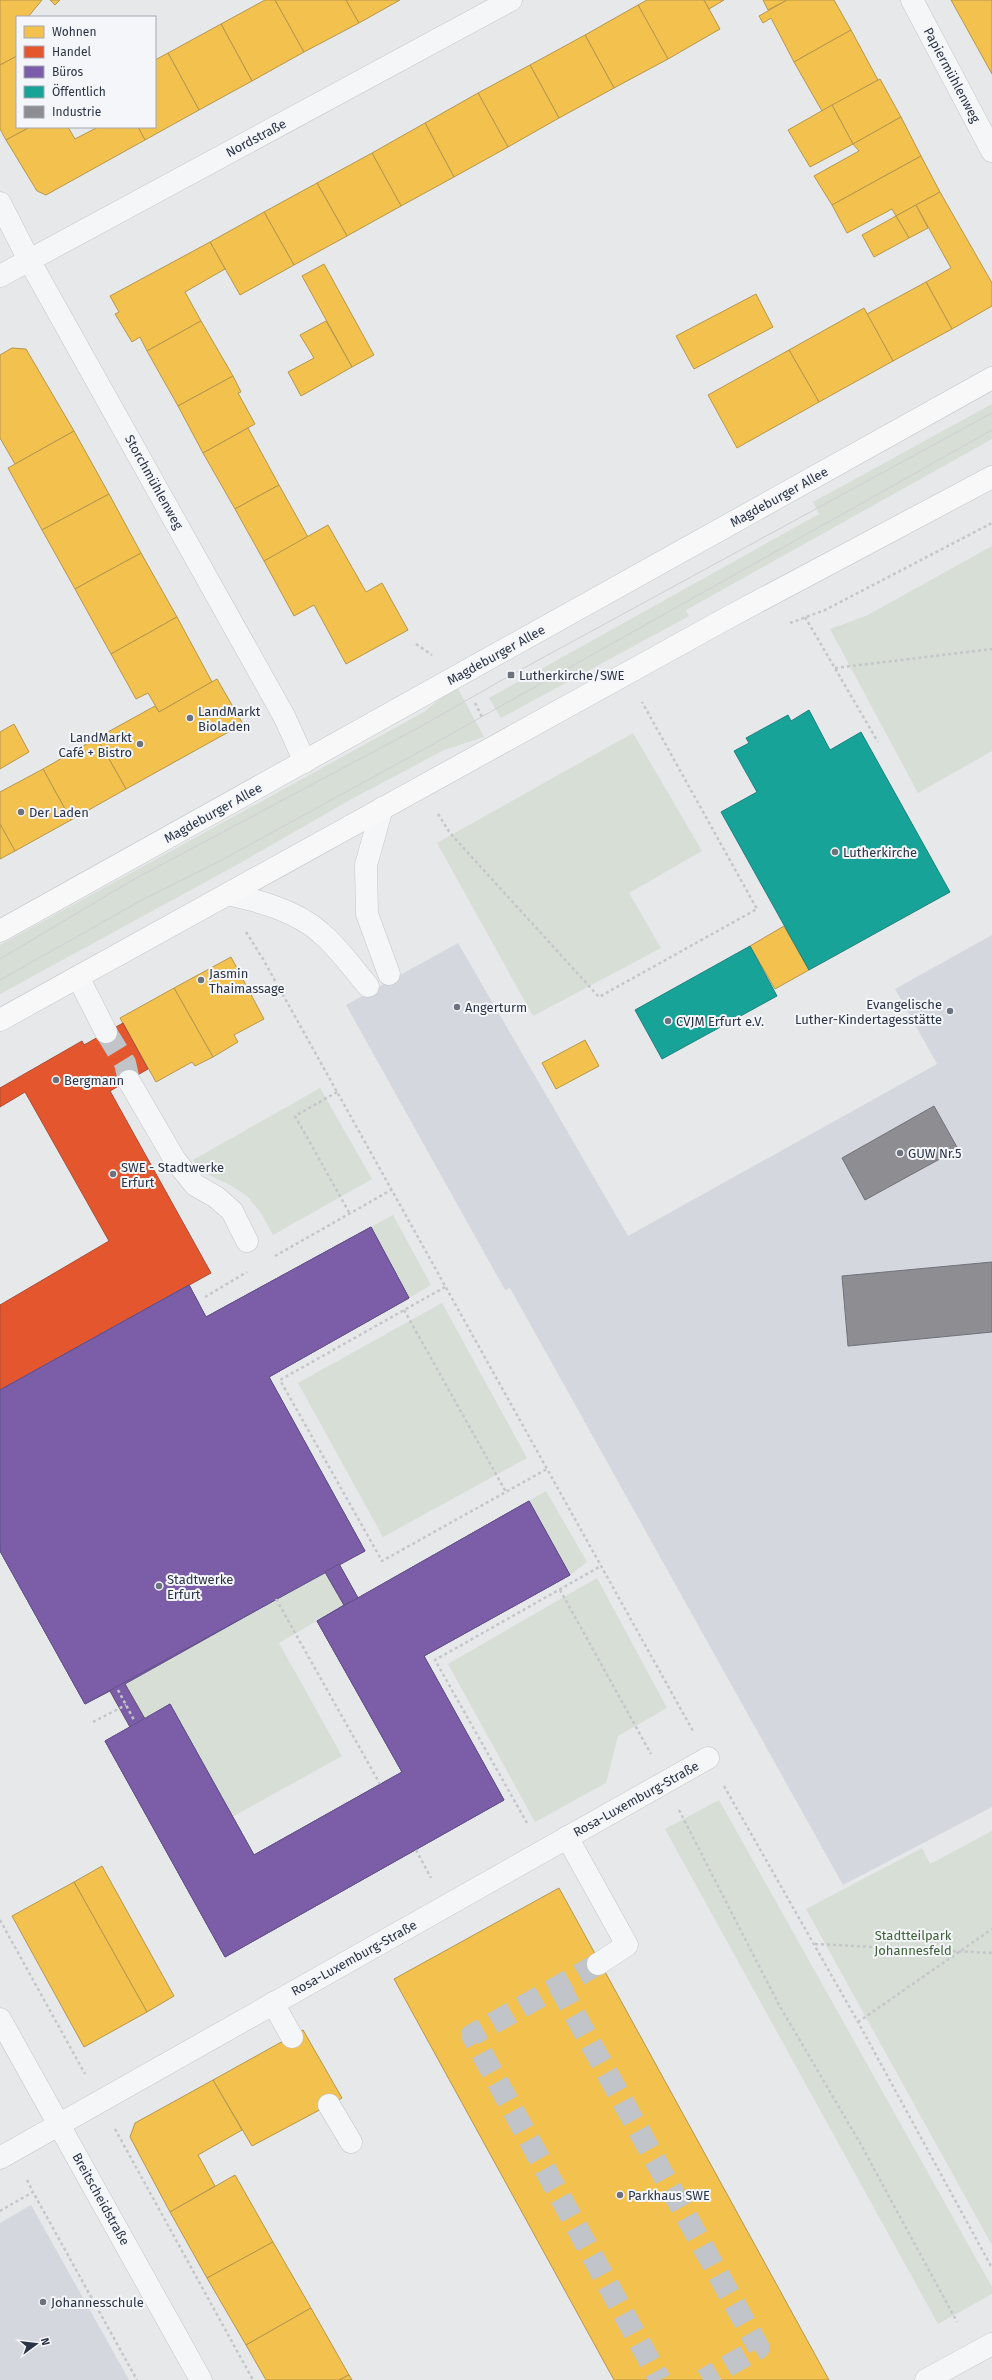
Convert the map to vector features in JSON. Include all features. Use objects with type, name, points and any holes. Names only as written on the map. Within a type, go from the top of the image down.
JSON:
[{"type":"main road","name":"Magdeburger Allee","points":[[0,932],[992,378]]},
{"type":"main road","points":[[0,1020],[626,674],[992,477]]},
{"type":"street","name":"Nordstraße","points":[[0,276],[511,0]]},
{"type":"street","name":"Papiermühlenweg","points":[[912,0],[992,151]]},
{"type":"street","name":"Storchmühlenweg","points":[[0,203],[29,260],[284,716],[305,762]]},
{"type":"street","points":[[382,808],[366,865],[367,914],[390,974]]},
{"type":"street","points":[[226,895],[250,899],[289,913],[321,932],[368,986]]},
{"type":"street","points":[[78,977],[106,1032]]},
{"type":"street","points":[[129,1081],[175,1160],[195,1185],[216,1197],[232,1211],[247,1241]]},
{"type":"street","name":"Rosa-Luxemburg-Straße","points":[[0,2158],[708,1758]]},
{"type":"street","points":[[567,1837],[627,1945],[598,1964]]},
{"type":"street","points":[[273,2003],[292,2037]]},
{"type":"street","name":"Breitscheidstraße","points":[[0,2019],[201,2380]]},
{"type":"street","points":[[329,2105],[351,2142]]},
{"type":"street","points":[[926,2380],[992,2344]]},
{"type":"path","points":[[805,617],[878,742]]},
{"type":"path","points":[[835,668],[992,649]]},
{"type":"path","points":[[435,808],[450,833],[599,998],[757,909],[626,674]]},
{"type":"path","points":[[226,895],[548,1469],[708,1758],[858,2022],[992,2268]]},
{"type":"path","points":[[337,1092],[295,1116],[350,1214]]},
{"type":"path","points":[[269,1259],[392,1190]]},
{"type":"path","points":[[205,1297],[250,1271]]},
{"type":"path","points":[[445,1287],[280,1380],[382,1561],[548,1469]]},
{"type":"path","points":[[404,1310],[506,1492]]},
{"type":"path","points":[[543,1851],[435,1660],[601,1566]]},
{"type":"path","points":[[560,1590],[666,1782],[686,1826],[778,2003],[860,2143],[957,2322]]},
{"type":"path","points":[[276,1599],[380,1784]]},
{"type":"path","points":[[118,1690],[134,1720]]},
{"type":"path","points":[[93,1722],[126,1704]]},
{"type":"path","points":[[0,1920],[253,2380]]},
{"type":"path","points":[[858,2022],[992,1929]]},
{"type":"path","points":[[814,1944],[992,1952]]},
{"type":"path","points":[[0,2211],[33,2192],[137,2380]]},
{"type":"shaded area","points":[[992,935],[992,1807],[843,1885],[510,1288],[505,1290],[346,1005],[458,943],[628,1236],[937,1064],[895,989]]},
{"type":"shaded area","name":"Johannesschule","points":[[31,2205],[129,2380],[0,2380],[0,2223]]},
{"type":"green space","points":[[992,404],[992,439],[686,610],[689,616],[501,718],[489,698],[819,514],[813,502]]},
{"type":"green space","points":[[992,546],[992,751],[918,793],[830,629],[866,616]]},
{"type":"green space","points":[[456,685],[484,737],[444,750],[348,801],[242,862],[0,994],[0,945],[424,712]]},
{"type":"green space","points":[[633,733],[702,851],[629,893],[661,948],[533,1016],[437,843]]},
{"type":"green space","points":[[320,1088],[372,1179],[273,1235],[261,1213],[247,1196],[232,1186],[199,1170],[193,1160]]},
{"type":"green space","points":[[393,1215],[431,1285],[409,1298],[371,1227]]},
{"type":"green space","points":[[442,1303],[527,1458],[383,1537],[298,1383]]},
{"type":"green space","points":[[546,1491],[587,1562],[570,1575],[529,1501]]},
{"type":"green space","points":[[325,1572],[344,1605],[279,1643],[342,1756],[232,1817],[145,1719],[125,1684]]},
{"type":"green space","points":[[597,1578],[667,1708],[618,1736],[606,1783],[535,1822],[448,1664]]},
{"type":"green space","points":[[719,1800],[992,2287],[992,2294],[938,2324],[665,1829]]},
{"type":"green space","name":"Stadtteilpark Johannesfeld","points":[[992,1831],[992,2245],[806,1909],[922,1848],[930,1864]]},
{"type":"building: Wohnen","points":[[0,0],[42,0],[29,16],[16,16],[16,57],[0,65]]},
{"type":"building: Wohnen","points":[[50,0],[60,0],[55,5]]},
{"type":"building: Wohnen","points":[[265,0],[275,0],[304,52],[252,81],[221,24]]},
{"type":"building: Wohnen","points":[[275,0],[346,0],[359,23],[304,52]]},
{"type":"building: Wohnen","points":[[346,0],[400,0],[359,23]]},
{"type":"building: Wohnen","points":[[647,0],[704,0],[720,29],[668,59],[638,5]]},
{"type":"building: Wohnen","points":[[704,0],[724,0],[709,9]]},
{"type":"building: Wohnen","points":[[763,0],[787,0],[768,10]]},
{"type":"building: Wohnen","points":[[787,0],[834,0],[851,30],[794,62],[771,18],[763,23],[759,16]]},
{"type":"building: Wohnen","points":[[951,0],[992,0],[992,74]]},
{"type":"building: Wohnen","points":[[638,5],[668,59],[614,88],[585,35]]},
{"type":"building: Wohnen","points":[[221,24],[252,81],[199,110],[168,53]]},
{"type":"building: Wohnen","points":[[851,30],[878,80],[822,111],[794,62]]},
{"type":"building: Wohnen","points":[[585,35],[614,88],[559,118],[530,65]]},
{"type":"building: Wohnen","points":[[168,53],[199,110],[145,140],[139,128],[156,128],[156,59]]},
{"type":"building: Wohnen","points":[[16,57],[16,128],[28,128],[6,140],[0,129],[0,65]]},
{"type":"building: Wohnen","points":[[530,65],[559,118],[508,147],[478,93]]},
{"type":"building: Wohnen","points":[[880,79],[901,117],[853,144],[832,105]]},
{"type":"building: Wohnen","points":[[478,93],[508,147],[454,177],[425,123]]},
{"type":"building: Wohnen","points":[[832,105],[853,144],[810,167],[788,130]]},
{"type":"building: Wohnen","points":[[901,117],[921,156],[832,205],[814,176],[859,151],[853,144]]},
{"type":"building: Wohnen","points":[[425,123],[454,177],[401,206],[372,153]]},
{"type":"building: Wohnen","points":[[28,128],[69,128],[75,139],[96,128],[139,128],[145,140],[46,195],[37,191],[6,140]]},
{"type":"building: Wohnen","points":[[372,153],[401,206],[347,236],[317,183]]},
{"type":"building: Wohnen","points":[[921,156],[940,192],[896,216],[892,209],[847,233],[832,205]]},
{"type":"building: Wohnen","points":[[317,183],[347,236],[294,265],[264,212]]},
{"type":"building: Wohnen","points":[[940,192],[992,283],[992,306],[952,329],[926,282],[951,268],[916,205]]},
{"type":"building: Wohnen","points":[[916,205],[928,228],[909,238],[896,216]]},
{"type":"building: Wohnen","points":[[264,212],[294,265],[240,295],[210,242]]},
{"type":"building: Wohnen","points":[[896,216],[909,238],[874,257],[862,235]]},
{"type":"building: Wohnen","points":[[210,242],[225,269],[185,292],[201,321],[147,351],[140,337],[132,342],[115,314],[119,312],[110,296]]},
{"type":"building: Wohnen","points":[[324,264],[374,355],[352,367],[302,276]]},
{"type":"building: Wohnen","points":[[926,282],[952,329],[893,361],[867,314]]},
{"type":"building: Wohnen","points":[[756,294],[773,327],[694,369],[676,336]]},
{"type":"building: Wohnen","points":[[864,308],[893,361],[819,402],[789,350]]},
{"type":"building: Wohnen","points":[[201,321],[233,376],[178,406],[147,351]]},
{"type":"building: Wohnen","points":[[326,321],[352,367],[301,396],[288,372],[314,358],[300,335]]},
{"type":"building: Wohnen","points":[[12,348],[26,349],[74,431],[15,464],[0,438],[0,355]]},
{"type":"building: Wohnen","points":[[789,350],[819,402],[737,448],[708,395]]},
{"type":"building: Wohnen","points":[[233,376],[241,392],[238,393],[255,424],[203,453],[178,406]]},
{"type":"building: Wohnen","points":[[248,428],[279,485],[235,509],[203,453]]},
{"type":"building: Wohnen","points":[[74,431],[109,494],[42,530],[8,468]]},
{"type":"building: Wohnen","points":[[279,485],[308,537],[264,561],[235,509]]},
{"type":"building: Wohnen","points":[[109,494],[141,553],[75,589],[42,530]]},
{"type":"building: Wohnen","points":[[328,525],[366,592],[382,583],[408,630],[346,664],[314,605],[294,616],[264,561]]},
{"type":"building: Wohnen","points":[[141,553],[177,617],[111,654],[75,589]]},
{"type":"building: Wohnen","points":[[177,617],[212,682],[159,712],[148,693],[136,699],[111,654]]},
{"type":"building: Wohnen","points":[[217,679],[243,724],[126,789],[97,738],[155,706],[159,712]]},
{"type":"building: Wohnen","points":[[14,724],[29,752],[0,769],[0,732]]},
{"type":"building: Wohnen","points":[[97,738],[126,789],[71,820],[43,769]]},
{"type":"building: Wohnen","points":[[43,769],[71,820],[15,851],[0,824],[0,792]]},
{"type":"building: Wohnen","points":[[0,824],[15,851],[0,859]]},
{"type":"building: Wohnen","points":[[784,926],[809,970],[775,989],[750,946]]},
{"type":"building: Wohnen","points":[[231,957],[264,1019],[234,1035],[238,1042],[213,1057],[174,988]]},
{"type":"building: Wohnen","points":[[174,988],[213,1057],[195,1066],[192,1062],[156,1082],[120,1018]]},
{"type":"building: Wohnen","points":[[585,1040],[599,1066],[556,1089],[542,1063]]},
{"type":"building: Wohnen","points":[[125,1684],[145,1719],[130,1727],[110,1691]]},
{"type":"building: Wohnen","points":[[102,1866],[174,1996],[147,2012],[74,1882]]},
{"type":"building: Wohnen","points":[[74,1882],[147,2012],[84,2047],[12,1916]]},
{"type":"building: Wohnen","name":"Parkhaus SWE","points":[[559,1888],[829,2380],[614,2380],[394,1979]]},
{"type":"building: Wohnen","points":[[303,2030],[342,2098],[252,2146],[213,2080]]},
{"type":"building: Wohnen","points":[[213,2080],[242,2130],[198,2155],[215,2186],[170,2212],[130,2137],[135,2123]]},
{"type":"building: Wohnen","points":[[235,2175],[273,2242],[207,2278],[170,2212]]},
{"type":"building: Wohnen","points":[[273,2242],[311,2308],[246,2345],[207,2278]]},
{"type":"building: Wohnen","points":[[311,2308],[349,2375],[339,2380],[266,2380],[246,2345]]},
{"type":"building: Wohnen","points":[[349,2375],[352,2380],[339,2380]]},
{"type":"building: Handel","name":"SWE - Stadtwerke Erfurt","points":[[123,1023],[148,1069],[110,1091],[211,1273],[0,1390],[0,1305],[109,1241],[25,1092],[0,1107],[0,1088],[82,1041],[84,1045]]},
{"type":"building: Büros","name":"Stadtwerke Erfurt","points":[[371,1227],[409,1298],[269,1377],[365,1551],[339,1564],[358,1598],[529,1501],[570,1575],[424,1656],[504,1800],[225,1957],[105,1741],[130,1727],[110,1691],[85,1704],[0,1551],[0,1390],[189,1285],[206,1317]],"holes":[[[325,1572],[344,1605],[317,1621],[402,1772],[254,1855],[170,1704],[145,1719],[125,1684]]]},
{"type":"building: Büros","name":"Stadtwerke Erfurt","points":[[371,1227],[409,1298],[269,1377],[365,1551],[85,1704],[0,1551],[0,1390],[189,1285],[206,1317]]},
{"type":"building: Büros","points":[[529,1501],[570,1575],[424,1656],[504,1800],[225,1957],[105,1741],[170,1704],[254,1855],[402,1772],[317,1621]]},
{"type":"building: Büros","points":[[339,1564],[358,1598],[344,1605],[325,1572]]},
{"type":"building: Öffentlich","name":"Lutherkirche","points":[[809,710],[830,750],[861,732],[950,892],[809,970],[721,812],[757,792],[734,751],[749,743],[746,738],[788,715],[791,721]]},
{"type":"building: Öffentlich","points":[[750,946],[777,996],[662,1059],[635,1010]]},
{"type":"building: Industrie","name":"GUW Nr.5","points":[[934,1106],[958,1149],[865,1200],[842,1158]]},
{"type":"building: Industrie","points":[[992,1262],[992,1332],[848,1346],[842,1276]]},
{"type":"tunnel","points":[[106,1032],[125,1063],[129,1081]]},
{"type":"tunnel","points":[[598,1964],[472,2035],[660,2380]]},
{"type":"tunnel","points":[[559,1986],[759,2348],[703,2380]]},
{"type":"tram line","points":[[0,959],[131,881],[418,728],[511,675],[992,413]]},
{"type":"tram line","points":[[0,980],[142,900],[220,861],[428,747],[992,430]]},
{"type":"place","name":"Lutherkirche/SWE","points":[[511,675]]},
{"type":"place","name":"LandMarkt Bioladen","points":[[190,718]]},
{"type":"place","name":"LandMarkt Café + Bistro","points":[[140,744]]},
{"type":"place","name":"Der Laden","points":[[21,812]]},
{"type":"place","name":"Lutherkirche","points":[[835,852]]},
{"type":"place","name":"Jasmin Thaimassage","points":[[201,980]]},
{"type":"place","name":"Angerturm","points":[[457,1007]]},
{"type":"place","name":"Evangelische Luther-Kindertagesstätte","points":[[950,1011]]},
{"type":"place","name":"CVJM Erfurt e.V.","points":[[668,1021]]},
{"type":"place","name":"Bergmann","points":[[56,1080]]},
{"type":"place","name":"GUW Nr.5","points":[[900,1153]]},
{"type":"place","name":"SWE - Stadtwerke Erfurt","points":[[113,1174]]},
{"type":"place","name":"Stadtwerke Erfurt","points":[[159,1586]]},
{"type":"place","name":"Parkhaus SWE","points":[[620,2195]]},
{"type":"place","name":"Johannesschule","points":[[43,2302]]}]
